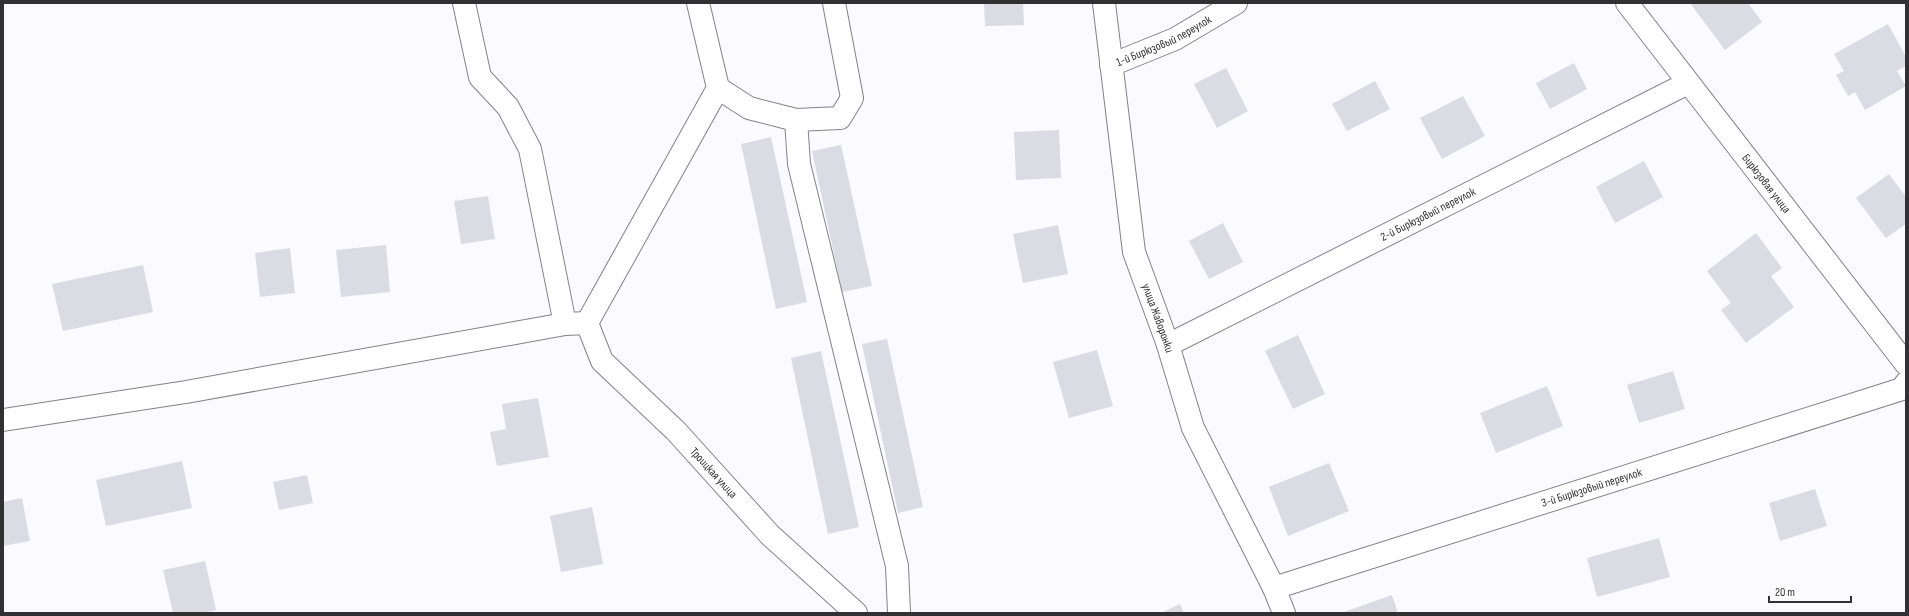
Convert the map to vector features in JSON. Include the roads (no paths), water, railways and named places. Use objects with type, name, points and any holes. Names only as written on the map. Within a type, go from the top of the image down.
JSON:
[{"type":"street","points":[[464,3],[480,77],[508,107],[530,149],[565,324]]},
{"type":"street","points":[[3,420],[186,392],[565,324],[587,323],[718,88],[698,3]]},
{"type":"street","points":[[718,88],[749,108],[796,120],[840,118],[852,98],[834,3]]},
{"type":"street","name":"улица Жаворонки","points":[[1104,3],[1134,252],[1168,345],[1193,428],[1274,588],[1284,613]]},
{"type":"street","name":"1-й Бирюзовый переулок","points":[[1111,65],[1175,39],[1236,3]]},
{"type":"street","name":"Бирюзовая улица","points":[[1627,3],[1906,364]]},
{"type":"street","name":"2-й Бирюзовый переулок","points":[[1168,345],[1688,83]]},
{"type":"street","points":[[796,120],[799,164],[897,566],[899,613]]},
{"type":"street","name":"Троицкая улица","points":[[587,323],[602,361],[676,431],[770,535],[856,613]]},
{"type":"street","name":"3-й Бирюзовый переулок","points":[[1274,588],[1902,389],[1906,383]]}]
